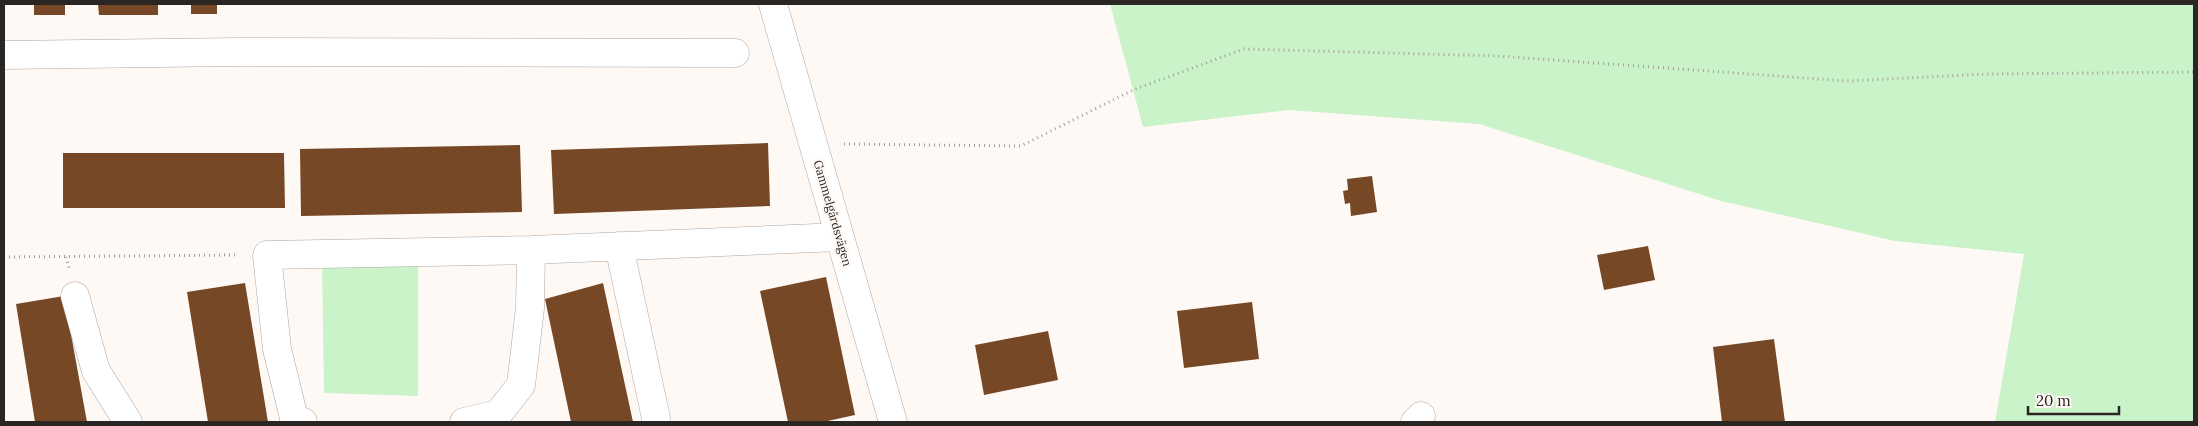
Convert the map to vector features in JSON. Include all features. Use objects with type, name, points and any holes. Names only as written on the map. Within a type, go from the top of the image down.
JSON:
[{"type":"street","name":"Gammelgårdsvägen","points":[[773,4],[893,422]]},
{"type":"street","points":[[4,54],[228,52],[736,53]]},
{"type":"street","points":[[303,422],[294,418],[277,349],[266,255],[532,250],[840,237]]},
{"type":"street","points":[[619,246],[656,418]]},
{"type":"street","points":[[464,422],[498,414],[521,385],[530,308],[532,250]]},
{"type":"street","points":[[75,296],[96,371],[128,422]]},
{"type":"path","points":[[813,144],[1022,146],[1133,90],[1244,49],[1498,56],[1847,80],[1988,74],[2194,72]]},
{"type":"path","points":[[4,257],[266,255]]},
{"type":"green space","points":[[1110,4],[2194,4],[2194,422],[1995,422],[2024,254],[1895,241],[1721,201],[1479,124],[1289,110],[1143,127]]},
{"type":"green space","points":[[322,261],[418,266],[418,396],[324,393]]},
{"type":"building","points":[[34,4],[65,4],[65,15],[34,15]]},
{"type":"building","points":[[98,4],[158,4],[158,15],[99,15]]},
{"type":"building","points":[[191,4],[217,4],[217,14],[191,14]]},
{"type":"building","points":[[768,143],[770,206],[554,214],[551,150]]},
{"type":"building","points":[[520,145],[522,212],[301,216],[300,149]]},
{"type":"building","points":[[63,153],[284,153],[285,208],[63,208]]},
{"type":"building","points":[[1372,176],[1377,212],[1351,216],[1350,203],[1345,204],[1343,191],[1348,190],[1347,179]]},
{"type":"building","points":[[1648,246],[1655,280],[1604,290],[1597,255]]},
{"type":"building","points":[[826,277],[855,415],[823,422],[788,422],[760,291]]},
{"type":"building","points":[[245,283],[268,422],[208,422],[187,292]]},
{"type":"building","points":[[603,283],[633,422],[571,422],[545,299]]},
{"type":"building","points":[[64,296],[87,422],[35,422],[16,304]]},
{"type":"building","points":[[1252,302],[1259,359],[1184,368],[1177,311]]},
{"type":"building","points":[[1048,331],[1058,380],[984,395],[975,345]]},
{"type":"building","points":[[1774,339],[1785,422],[1722,422],[1713,347]]}]
